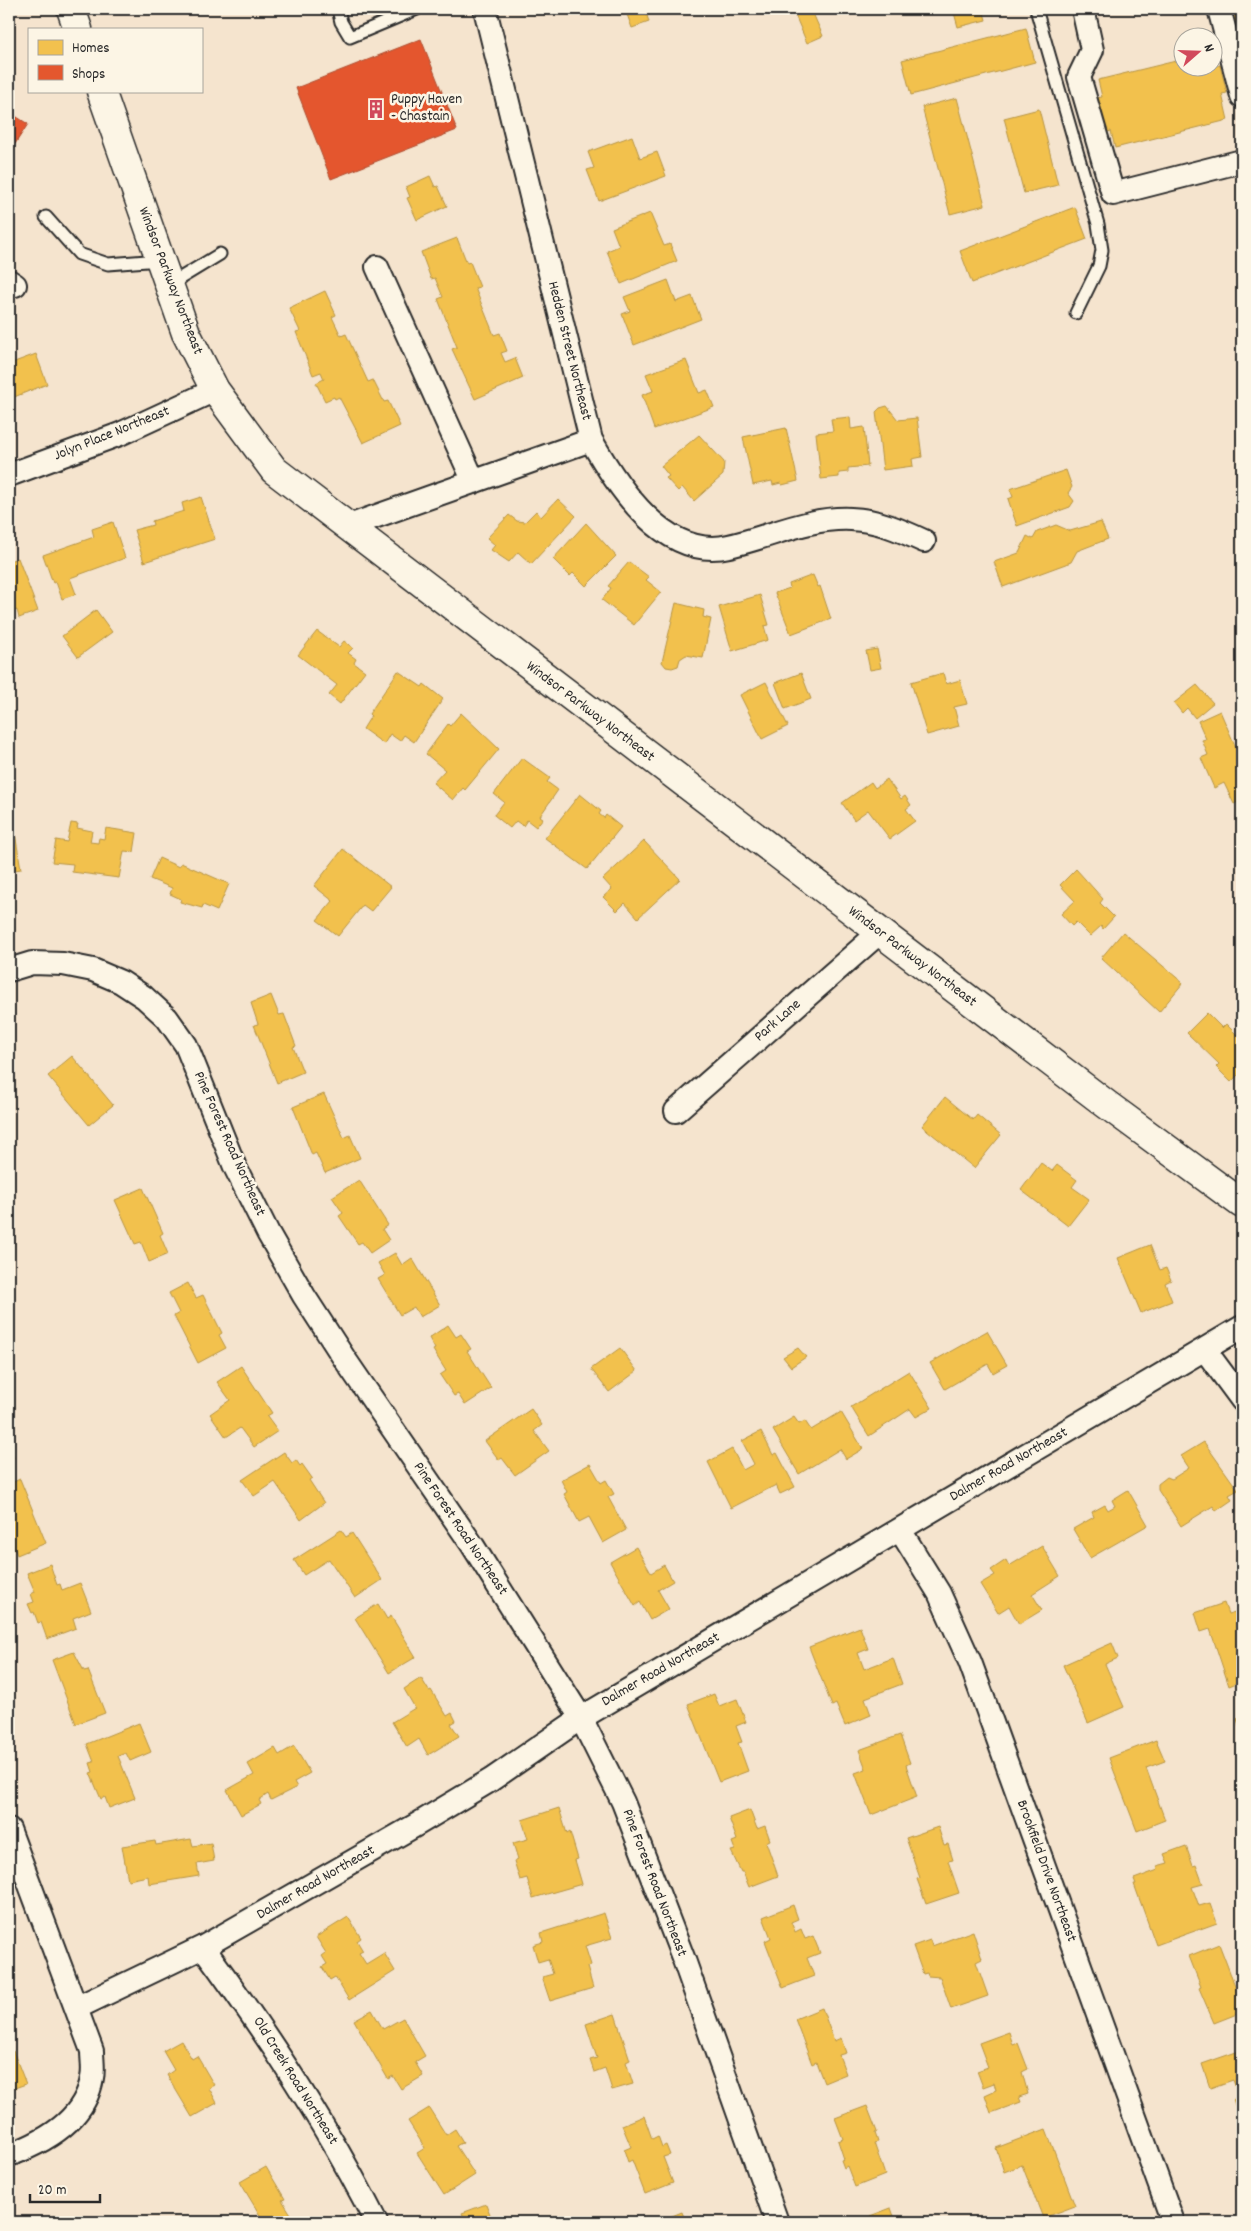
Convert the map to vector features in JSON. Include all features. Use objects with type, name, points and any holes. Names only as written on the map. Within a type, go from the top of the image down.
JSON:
[{"type":"street","points":[[71,9],[78,28]]},
{"type":"street","name":"Hedden Street Northeast","points":[[346,527],[591,440],[485,9]]},
{"type":"street","points":[[1083,9],[1092,50],[1079,77],[1113,194],[1242,161]]},
{"type":"street","points":[[1220,9],[1237,51],[1242,96]]},
{"type":"street","name":"Windsor Parkway Northeast","points":[[100,92],[186,333],[215,390],[274,470],[346,527],[880,932],[1242,1204]]},
{"type":"street","points":[[377,267],[474,482]]},
{"type":"street","name":"Jolyn Place Northeast","points":[[9,475],[120,434],[215,390]]},
{"type":"street","points":[[591,440],[613,477],[634,505],[667,532],[690,544],[709,548],[728,547],[796,526],[851,519],[888,525],[924,541]]},
{"type":"street","name":"Park Lane","points":[[676,1111],[880,932]]},
{"type":"street","name":"Pine Forest Road Northeast","points":[[9,970],[32,963],[63,964],[93,970],[121,982],[144,997],[167,1018],[186,1045],[235,1167],[268,1233],[304,1296],[344,1358],[473,1546],[581,1718],[623,1802],[680,1950],[777,2222]]},
{"type":"street","name":"Dalmer Road Northeast","points":[[76,2008],[203,1947],[424,1820],[491,1780],[581,1718],[1242,1327]]},
{"type":"street","points":[[1205,1350],[1242,1400]]},
{"type":"street","name":"Brookfield Drive Northeast","points":[[900,1530],[939,1593],[970,1662],[1173,2222]]},
{"type":"street","points":[[9,1829],[92,2051],[92,2078],[81,2109],[58,2132],[9,2155]]},
{"type":"street","name":"Old Creek Road Northeast","points":[[203,1947],[255,2017],[306,2095],[352,2175],[376,2222]]},
{"type":"lane","points":[[338,9],[341,22],[350,37],[418,9]]},
{"type":"lane","points":[[1036,9],[1098,224],[1102,250],[1099,266],[1076,313]]},
{"type":"lane","points":[[46,217],[79,254],[108,264],[165,272],[220,254]]},
{"type":"building: Homes","points":[[625,9],[645,9],[649,22],[632,28]]},
{"type":"building: Homes","points":[[811,9],[823,36],[807,43],[795,15]]},
{"type":"building: Homes","points":[[953,9],[983,9],[986,20],[958,27]]},
{"type":"building: Homes","points":[[1232,9],[1242,9],[1242,34],[1240,35]]},
{"type":"building: Homes","points":[[1026,28],[1035,62],[911,95],[902,60]]},
{"type":"building: Homes","points":[[1174,61],[1174,78],[1223,78],[1227,93],[1222,94],[1228,120],[1115,148],[1111,131],[1101,134],[1092,99],[1102,97],[1098,80]]},
{"type":"building: Homes","points":[[957,98],[985,205],[950,214],[922,107]]},
{"type":"building: Homes","points":[[1039,109],[1058,185],[1024,193],[1004,118]]},
{"type":"building: Homes","points":[[632,136],[640,158],[657,152],[666,176],[599,201],[587,170],[594,168],[588,152]]},
{"type":"building: Homes","points":[[430,176],[435,187],[438,186],[447,206],[417,220],[407,198],[410,197],[406,187]]},
{"type":"building: Homes","points":[[1075,207],[1087,239],[972,283],[960,251]]},
{"type":"building: Homes","points":[[650,213],[664,246],[670,244],[677,261],[621,284],[607,251],[619,246],[612,228]]},
{"type":"building: Homes","points":[[457,238],[467,263],[470,262],[480,287],[475,288],[494,335],[500,333],[507,351],[501,353],[505,362],[515,358],[523,378],[475,399],[452,349],[457,347],[438,299],[443,297],[435,278],[431,279],[421,252]]},
{"type":"building: Homes","points":[[668,280],[676,302],[692,296],[701,319],[634,345],[622,314],[630,311],[624,297]]},
{"type":"building: Homes","points":[[325,291],[336,315],[332,317],[341,336],[346,334],[368,382],[373,380],[384,402],[388,401],[400,426],[363,443],[339,397],[325,401],[316,383],[324,379],[321,372],[313,375],[296,332],[300,331],[289,308]]},
{"type":"building: Homes","points":[[36,354],[47,384],[9,399],[9,364]]},
{"type":"building: Homes","points":[[686,360],[699,393],[707,390],[714,407],[654,429],[642,395],[653,391],[646,374]]},
{"type":"building: Homes","points":[[887,406],[898,420],[917,418],[922,457],[912,459],[913,466],[883,470],[876,412],[880,408]]},
{"type":"building: Homes","points":[[850,417],[851,429],[864,427],[868,466],[848,468],[848,472],[839,473],[839,477],[821,479],[816,433],[833,431],[831,419]]},
{"type":"building: Homes","points":[[786,428],[798,481],[782,485],[781,483],[773,485],[772,481],[753,485],[743,437]]},
{"type":"building: Homes","points":[[699,435],[724,462],[723,475],[694,501],[682,487],[678,491],[666,478],[669,476],[661,466]]},
{"type":"building: Homes","points":[[1066,470],[1072,487],[1068,493],[1074,501],[1070,507],[1017,526],[1008,499],[1013,497],[1010,489]]},
{"type":"building: Homes","points":[[201,497],[215,539],[144,562],[134,530],[153,525],[152,521],[184,511],[182,503]]},
{"type":"building: Homes","points":[[558,499],[576,516],[531,564],[518,552],[509,562],[491,550],[495,545],[487,538],[509,515],[517,521],[525,522],[536,511],[541,517]]},
{"type":"building: Homes","points":[[113,522],[125,558],[70,578],[76,594],[62,599],[56,582],[53,583],[43,555],[94,537],[92,529]]},
{"type":"building: Homes","points":[[1101,522],[1108,539],[1077,551],[1071,562],[1003,587],[994,562],[1019,553],[1027,536],[1033,539],[1037,532],[1056,525],[1070,531]]},
{"type":"building: Homes","points":[[586,523],[616,556],[586,586],[573,573],[570,576],[553,559]]},
{"type":"building: Homes","points":[[18,558],[38,611],[19,618],[17,610],[10,613],[14,622],[9,624],[9,561]]},
{"type":"building: Homes","points":[[629,562],[649,577],[646,580],[661,592],[634,625],[602,600],[611,588],[608,586]]},
{"type":"building: Homes","points":[[813,575],[818,587],[820,586],[831,619],[791,634],[775,593],[790,588],[789,584]]},
{"type":"building: Homes","points":[[760,595],[769,625],[764,626],[768,640],[732,651],[719,607]]},
{"type":"building: Homes","points":[[676,603],[704,610],[703,617],[711,619],[703,658],[686,655],[680,659],[678,666],[672,668],[666,667],[662,662]]},
{"type":"building: Homes","points":[[96,610],[112,632],[78,657],[62,636]]},
{"type":"building: Homes","points":[[317,631],[339,647],[344,641],[353,648],[348,653],[356,659],[354,663],[365,671],[340,704],[329,695],[337,685],[298,655]]},
{"type":"building: Homes","points":[[877,649],[881,668],[870,670],[866,651]]},
{"type":"building: Homes","points":[[398,671],[422,687],[424,684],[443,699],[414,742],[404,735],[400,741],[390,734],[384,744],[363,729],[371,716],[369,714]]},
{"type":"building: Homes","points":[[801,673],[811,699],[785,709],[775,683]]},
{"type":"building: Homes","points":[[943,673],[946,684],[960,680],[967,704],[954,707],[959,726],[927,735],[911,682]]},
{"type":"building: Homes","points":[[766,682],[788,726],[762,739],[740,695]]},
{"type":"building: Homes","points":[[1197,685],[1213,703],[1195,718],[1187,708],[1182,713],[1174,703]]},
{"type":"building: Homes","points":[[1220,711],[1237,750],[1242,748],[1242,800],[1234,804],[1224,783],[1214,788],[1201,758],[1208,755],[1202,740],[1206,739],[1198,721]]},
{"type":"building: Homes","points":[[461,713],[499,749],[465,790],[463,788],[453,800],[433,783],[445,770],[426,754],[448,724],[450,726]]},
{"type":"building: Homes","points":[[522,758],[550,778],[547,782],[558,790],[540,816],[543,818],[536,827],[527,820],[523,826],[516,821],[510,828],[494,815],[504,802],[494,794]]},
{"type":"building: Homes","points":[[887,779],[901,799],[905,796],[911,805],[906,809],[915,821],[890,839],[868,810],[854,820],[842,803],[871,782],[875,788]]},
{"type":"building: Homes","points":[[580,794],[601,811],[599,814],[604,818],[606,815],[621,827],[587,869],[545,838]]},
{"type":"building: Homes","points":[[11,809],[21,869],[9,871],[9,810]]},
{"type":"building: Homes","points":[[71,823],[78,824],[77,828],[92,831],[90,842],[98,843],[99,838],[104,839],[106,828],[137,833],[134,852],[124,851],[119,878],[72,872],[73,864],[52,862],[56,840],[67,842]]},
{"type":"building: Homes","points":[[644,841],[680,879],[638,918],[625,903],[617,911],[603,897],[612,889],[603,879]]},
{"type":"building: Homes","points":[[343,849],[391,887],[371,911],[363,905],[338,936],[317,920],[333,901],[314,886]]},
{"type":"building: Homes","points":[[159,858],[179,867],[181,863],[229,884],[217,911],[203,905],[202,908],[180,902],[181,899],[170,894],[172,888],[150,879]]},
{"type":"building: Homes","points":[[1076,869],[1103,899],[1100,903],[1114,917],[1103,929],[1101,926],[1090,936],[1076,922],[1072,926],[1061,914],[1075,901],[1060,885]]},
{"type":"building: Homes","points":[[1123,932],[1183,983],[1159,1012],[1101,958]]},
{"type":"building: Homes","points":[[271,995],[279,1015],[284,1014],[296,1046],[293,1047],[303,1072],[277,1083],[254,1025],[258,1024],[251,1003]]},
{"type":"building: Homes","points":[[1207,1013],[1222,1028],[1226,1024],[1242,1040],[1242,1071],[1231,1082],[1216,1067],[1219,1064],[1187,1033]]},
{"type":"building: Homes","points":[[72,1056],[113,1105],[89,1125],[48,1076]]},
{"type":"building: Homes","points":[[324,1094],[344,1138],[350,1135],[360,1158],[325,1173],[316,1153],[312,1155],[293,1107]]},
{"type":"building: Homes","points":[[945,1097],[973,1120],[977,1115],[1001,1135],[974,1168],[922,1126]]},
{"type":"building: Homes","points":[[1041,1163],[1052,1171],[1057,1165],[1077,1180],[1072,1187],[1089,1199],[1068,1226],[1021,1190]]},
{"type":"building: Homes","points":[[359,1180],[388,1225],[382,1229],[389,1240],[370,1253],[362,1242],[358,1244],[339,1216],[343,1213],[332,1197]]},
{"type":"building: Homes","points":[[143,1188],[163,1233],[160,1235],[168,1254],[149,1262],[141,1242],[135,1244],[115,1200]]},
{"type":"building: Homes","points":[[1150,1245],[1160,1270],[1166,1268],[1171,1280],[1165,1283],[1172,1301],[1141,1313],[1118,1258]]},
{"type":"building: Homes","points":[[395,1253],[402,1265],[412,1258],[440,1305],[420,1317],[414,1307],[400,1315],[378,1279],[385,1275],[378,1263]]},
{"type":"building: Homes","points":[[188,1283],[196,1298],[203,1295],[222,1333],[219,1335],[226,1348],[198,1363],[174,1316],[179,1313],[169,1293]]},
{"type":"building: Homes","points":[[448,1325],[456,1337],[461,1334],[471,1349],[467,1351],[491,1388],[465,1405],[458,1394],[454,1396],[440,1375],[446,1371],[433,1350],[435,1349],[429,1338]]},
{"type":"building: Homes","points":[[987,1331],[1007,1365],[993,1373],[988,1364],[945,1389],[930,1363]]},
{"type":"building: Homes","points":[[620,1348],[637,1371],[609,1392],[591,1369]]},
{"type":"building: Homes","points":[[798,1348],[806,1357],[791,1367],[783,1357]]},
{"type":"building: Homes","points":[[241,1366],[272,1413],[267,1416],[278,1431],[254,1447],[240,1428],[226,1437],[210,1414],[230,1400],[217,1382]]},
{"type":"building: Homes","points":[[909,1371],[932,1408],[916,1417],[910,1409],[869,1436],[851,1407]]},
{"type":"building: Homes","points":[[531,1409],[542,1425],[534,1431],[549,1451],[515,1475],[502,1458],[499,1460],[485,1441]]},
{"type":"building: Homes","points":[[841,1412],[863,1449],[846,1459],[840,1449],[799,1474],[773,1430],[794,1417],[799,1424],[805,1421],[811,1430]]},
{"type":"building: Homes","points":[[761,1431],[773,1455],[777,1453],[795,1487],[780,1494],[776,1485],[731,1508],[708,1462],[732,1449],[743,1470],[754,1464],[742,1441]]},
{"type":"building: Homes","points":[[1204,1442],[1238,1490],[1229,1495],[1232,1500],[1216,1511],[1213,1506],[1181,1526],[1158,1490],[1158,1484],[1167,1477],[1172,1479],[1189,1468],[1181,1456]]},
{"type":"building: Homes","points":[[9,1445],[14,1458],[9,1460]]},
{"type":"building: Homes","points":[[284,1452],[292,1463],[296,1460],[300,1466],[302,1464],[312,1478],[309,1480],[324,1503],[301,1520],[275,1482],[254,1496],[242,1480]]},
{"type":"building: Homes","points":[[590,1464],[601,1483],[606,1480],[614,1494],[608,1497],[626,1530],[603,1543],[589,1517],[579,1522],[564,1494],[567,1492],[561,1480]]},
{"type":"building: Homes","points":[[20,1479],[46,1543],[17,1555],[9,1535],[9,1484]]},
{"type":"building: Homes","points":[[1128,1490],[1148,1525],[1090,1558],[1073,1529],[1094,1517],[1092,1512],[1105,1505],[1108,1510],[1115,1506],[1112,1500]]},
{"type":"building: Homes","points":[[341,1530],[346,1537],[352,1533],[382,1580],[355,1598],[329,1559],[304,1575],[294,1560]]},
{"type":"building: Homes","points":[[1042,1546],[1060,1576],[1032,1594],[1042,1610],[1019,1624],[1009,1606],[998,1613],[980,1584],[995,1575],[991,1570],[1006,1560],[1009,1566]]},
{"type":"building: Homes","points":[[636,1547],[651,1573],[664,1565],[673,1581],[658,1590],[669,1609],[650,1620],[640,1602],[635,1606],[610,1562]]},
{"type":"building: Homes","points":[[50,1564],[57,1585],[60,1584],[62,1590],[80,1583],[91,1611],[73,1618],[76,1628],[47,1639],[41,1622],[38,1623],[34,1612],[32,1613],[28,1604],[34,1602],[31,1594],[35,1592],[27,1573]]},
{"type":"building: Homes","points":[[1224,1603],[1228,1614],[1242,1610],[1242,1681],[1229,1686],[1210,1629],[1201,1632],[1195,1613]]},
{"type":"building: Homes","points":[[378,1604],[387,1619],[391,1616],[416,1657],[389,1673],[355,1618]]},
{"type":"building: Homes","points":[[860,1627],[868,1649],[858,1653],[864,1669],[893,1658],[902,1684],[865,1698],[871,1715],[845,1726],[836,1704],[832,1706],[809,1647]]},
{"type":"building: Homes","points":[[1112,1643],[1118,1658],[1105,1664],[1124,1707],[1088,1723],[1063,1665]]},
{"type":"building: Homes","points":[[74,1652],[84,1671],[88,1670],[105,1713],[76,1724],[52,1660]]},
{"type":"building: Homes","points":[[421,1678],[447,1716],[452,1713],[456,1721],[451,1724],[459,1736],[428,1755],[419,1739],[407,1747],[392,1722],[415,1708],[404,1689]]},
{"type":"building: Homes","points":[[714,1694],[719,1706],[737,1699],[746,1722],[736,1726],[742,1742],[738,1743],[748,1771],[719,1782],[688,1704]]},
{"type":"building: Homes","points":[[1242,1717],[1242,1734],[1237,1719]]},
{"type":"building: Homes","points":[[139,1723],[151,1752],[130,1761],[126,1753],[118,1756],[135,1798],[109,1808],[105,1797],[101,1799],[90,1773],[93,1772],[90,1763],[94,1762],[87,1744]]},
{"type":"building: Homes","points":[[900,1735],[910,1763],[906,1765],[917,1797],[871,1815],[855,1773],[866,1769],[859,1750]]},
{"type":"building: Homes","points":[[1156,1740],[1165,1761],[1146,1768],[1165,1820],[1137,1831],[1109,1758]]},
{"type":"building: Homes","points":[[294,1746],[310,1773],[294,1782],[297,1787],[271,1800],[268,1794],[259,1800],[261,1804],[241,1815],[227,1790],[254,1775],[248,1764],[275,1748],[279,1755]]},
{"type":"building: Homes","points":[[559,1808],[567,1834],[570,1832],[578,1859],[575,1860],[582,1884],[533,1898],[527,1878],[520,1880],[514,1861],[518,1859],[513,1843],[528,1839],[522,1820]]},
{"type":"building: Homes","points":[[750,1810],[757,1829],[765,1826],[770,1840],[766,1842],[778,1876],[749,1887],[731,1851],[735,1850],[732,1842],[737,1840],[729,1818]]},
{"type":"building: Homes","points":[[938,1827],[944,1845],[948,1844],[953,1860],[948,1861],[959,1893],[926,1904],[917,1879],[920,1878],[906,1838]]},
{"type":"building: Homes","points":[[191,1839],[193,1846],[211,1843],[214,1861],[197,1864],[199,1876],[149,1884],[148,1876],[128,1880],[122,1846],[155,1841],[156,1845]]},
{"type":"building: Homes","points":[[1186,1846],[1193,1866],[1196,1865],[1203,1884],[1192,1887],[1199,1906],[1210,1903],[1217,1923],[1156,1945],[1134,1884],[1136,1884],[1134,1879],[1158,1870],[1157,1866],[1168,1863],[1164,1854]]},
{"type":"building: Homes","points":[[793,1905],[798,1919],[791,1922],[795,1932],[801,1929],[805,1939],[813,1936],[820,1953],[807,1958],[814,1976],[783,1988],[765,1941],[771,1938],[763,1917]]},
{"type":"building: Homes","points":[[604,1913],[612,1938],[585,1946],[591,1965],[587,1967],[593,1988],[550,2001],[542,1977],[553,1974],[548,1959],[538,1962],[533,1945],[543,1942],[541,1933]]},
{"type":"building: Homes","points":[[348,1917],[361,1938],[357,1941],[363,1951],[359,1953],[366,1964],[384,1953],[395,1971],[349,2000],[335,1977],[330,1980],[322,1967],[327,1964],[322,1956],[326,1953],[316,1937]]},
{"type":"building: Homes","points":[[973,1931],[982,1959],[976,1962],[988,1996],[951,2009],[940,1977],[928,1976],[927,1973],[923,1974],[913,1946],[930,1940],[932,1946]]},
{"type":"building: Homes","points":[[1219,1944],[1242,2004],[1242,2012],[1214,2023],[1199,1988],[1201,1987],[1189,1956]]},
{"type":"building: Homes","points":[[822,2008],[834,2041],[841,2038],[846,2053],[839,2055],[846,2074],[824,2083],[816,2062],[812,2064],[795,2019]]},
{"type":"building: Homes","points":[[372,2010],[383,2029],[403,2018],[425,2056],[415,2062],[423,2076],[401,2089],[393,2076],[388,2079],[354,2020]]},
{"type":"building: Homes","points":[[615,2014],[630,2060],[626,2062],[633,2084],[612,2090],[605,2068],[594,2072],[590,2060],[597,2058],[586,2024]]},
{"type":"building: Homes","points":[[1009,2032],[1013,2045],[1018,2043],[1028,2069],[1022,2072],[1028,2094],[1019,2097],[1021,2102],[991,2113],[985,2095],[996,2090],[994,2083],[983,2087],[977,2071],[988,2067],[979,2043]]},
{"type":"building: Homes","points":[[181,2041],[192,2059],[197,2056],[214,2085],[209,2088],[217,2103],[192,2117],[167,2075],[174,2070],[163,2051]]},
{"type":"building: Homes","points":[[1242,2050],[1242,2125],[1233,2099],[1239,2097],[1233,2080],[1210,2088],[1202,2064]]},
{"type":"building: Homes","points":[[13,2051],[26,2084],[9,2090],[9,2052]]},
{"type":"building: Homes","points":[[867,2106],[877,2132],[875,2133],[878,2142],[874,2143],[885,2175],[855,2187],[847,2166],[844,2168],[841,2160],[844,2159],[838,2141],[843,2139],[835,2118]]},
{"type":"building: Homes","points":[[429,2108],[446,2135],[455,2129],[463,2142],[456,2146],[475,2175],[444,2195],[417,2153],[425,2148],[408,2121]]},
{"type":"building: Homes","points":[[644,2116],[652,2139],[658,2136],[662,2147],[666,2145],[670,2155],[663,2157],[673,2183],[645,2194],[632,2160],[628,2162],[624,2150],[631,2147],[622,2125]]},
{"type":"building: Homes","points":[[1046,2129],[1075,2206],[1043,2218],[1022,2165],[1004,2172],[996,2148]]},
{"type":"building: Homes","points":[[266,2167],[285,2199],[282,2200],[296,2222],[271,2222],[270,2220],[264,2222],[240,2182]]},
{"type":"building: Homes","points":[[486,2204],[493,2222],[466,2222],[462,2213]]},
{"type":"building: Homes","points":[[891,2208],[896,2222],[872,2222],[870,2216]]},
{"type":"building: Homes","points":[[682,2212],[686,2222],[662,2222],[662,2220]]},
{"type":"building: Shops","name":"Puppy Haven - Chastain","points":[[421,39],[457,130],[331,179],[296,88]]},
{"type":"building: Shops","points":[[9,112],[28,124],[15,144],[9,140]]},
{"type":"place","name":"Puppy Haven - Chastain","points":[[376,109]]}]
